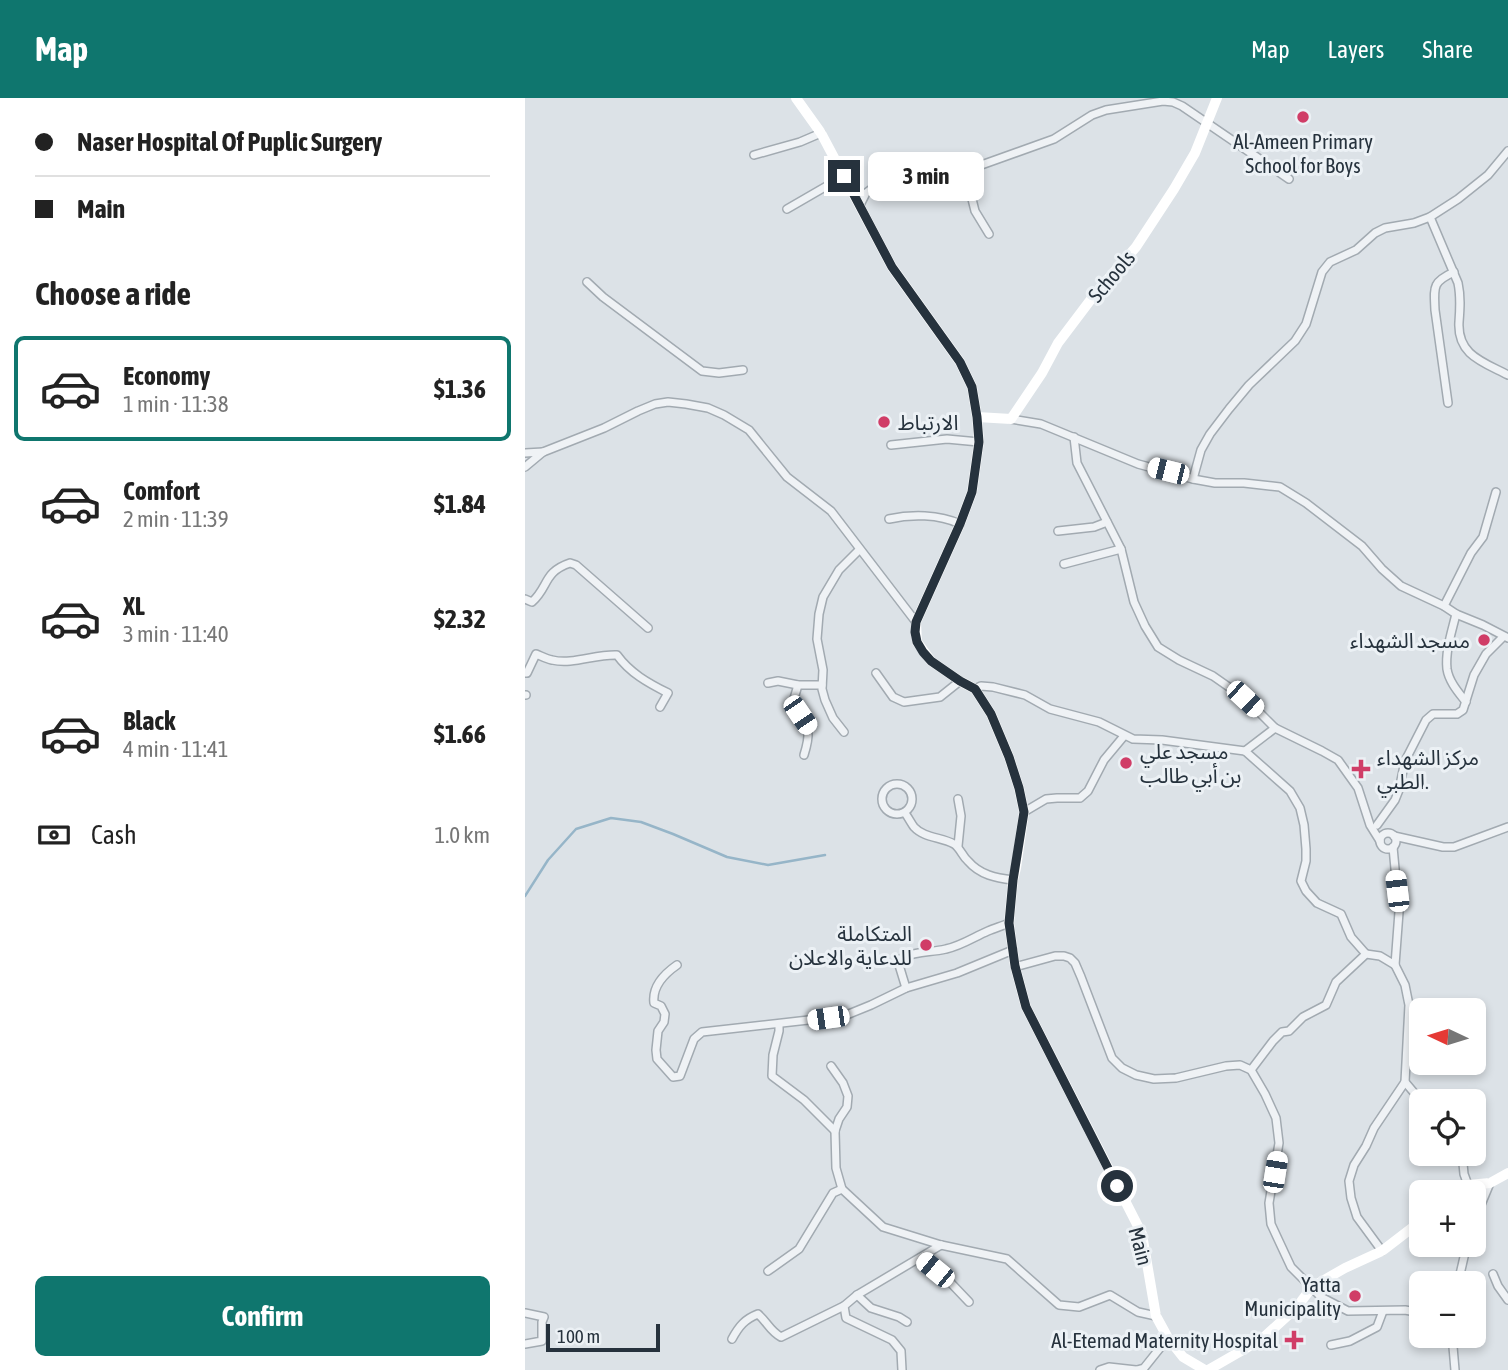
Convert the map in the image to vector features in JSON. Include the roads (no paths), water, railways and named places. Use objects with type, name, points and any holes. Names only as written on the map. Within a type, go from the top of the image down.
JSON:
[{"type":"main road","points":[[796,98],[821,133],[892,267],[960,362],[972,387],[979,442],[972,492],[916,622],[915,632],[917,642],[931,661],[975,689]]},
{"type":"main road","name":"Schools","points":[[1011,419],[1042,373],[1058,343],[1094,294],[1149,229],[1195,153],[1217,98]]},
{"type":"main road","points":[[977,417],[1011,419]]},
{"type":"main road","name":"Main","points":[[975,689],[991,714],[1009,757],[1024,812],[1009,923],[1015,967],[1026,1007],[1142,1234],[1156,1316],[1183,1357],[1207,1370]]},
{"type":"main road","points":[[1486,1183],[1508,1173]]},
{"type":"main road","points":[[1207,1370],[1262,1339],[1297,1307],[1312,1287],[1382,1251],[1409,1230]]},
{"type":"street","points":[[860,205],[866,193],[884,184],[936,179],[965,171],[1054,139],[1092,115],[1106,110],[1168,101],[1182,106],[1289,179]]},
{"type":"street","points":[[754,155],[821,133]]},
{"type":"street","points":[[1193,479],[1201,450],[1210,434],[1249,385],[1295,341],[1306,324],[1322,272],[1330,262],[1356,250],[1375,233],[1430,217],[1488,176],[1508,150]]},
{"type":"street","points":[[965,171],[975,211],[989,234]]},
{"type":"street","points":[[787,209],[844,176]]},
{"type":"street","points":[[1430,217],[1454,272],[1460,294],[1461,341],[1469,353],[1508,375]]},
{"type":"street","points":[[1448,403],[1435,294],[1438,282],[1454,272]]},
{"type":"street","points":[[587,282],[702,371],[719,373],[743,370]]},
{"type":"street","points":[[525,453],[543,452],[655,404],[677,403],[708,408],[749,429],[787,477],[831,511],[916,622]]},
{"type":"street","points":[[1011,419],[1041,424],[1138,464],[1193,479],[1271,486],[1289,491],[1362,546],[1401,586],[1506,638],[1486,654],[1473,675],[1463,710],[1457,714],[1433,714],[1426,720],[1405,761],[1395,800],[1377,825]]},
{"type":"street","points":[[1075,437],[1077,463],[1121,549],[1134,602],[1158,647],[1213,676],[1245,699],[1275,728],[1338,761],[1388,841],[1399,912],[1395,965],[1405,985],[1409,1005],[1405,1082],[1374,1128],[1354,1165],[1349,1181],[1357,1217],[1382,1251]]},
{"type":"street","points":[[891,446],[947,439],[979,442]]},
{"type":"street","points":[[525,467],[543,452]]},
{"type":"street","points":[[1444,606],[1471,553],[1483,537],[1496,492]]},
{"type":"street","points":[[889,519],[905,515],[937,518],[960,524]]},
{"type":"street","points":[[1058,531],[1094,527],[1107,522]]},
{"type":"street","points":[[1064,564],[1121,549]]},
{"type":"street","points":[[845,732],[833,718],[825,700],[817,639],[823,597],[839,570],[859,550]]},
{"type":"street","points":[[525,599],[532,602],[536,599],[550,574],[559,566],[570,563],[576,565],[647,628]]},
{"type":"street","points":[[1456,614],[1449,642],[1447,670],[1454,686],[1467,702]]},
{"type":"street","points":[[525,673],[536,654],[554,661],[617,655],[641,679],[667,693],[660,707]]},
{"type":"street","points":[[876,673],[893,697],[904,702],[940,697],[960,681]]},
{"type":"street","points":[[768,683],[778,681],[798,685],[822,685]]},
{"type":"street","points":[[798,685],[793,702],[809,728],[804,755]]},
{"type":"street","points":[[975,689],[981,686],[1025,695],[1051,709],[1100,722],[1137,740],[1162,740],[1245,751],[1290,790],[1300,808],[1306,856],[1301,881],[1306,891],[1317,903],[1341,914],[1351,937],[1366,954],[1380,956],[1395,965]]},
{"type":"street","points":[[1245,751],[1275,728]]},
{"type":"street","points":[[1024,812],[1045,799],[1080,798],[1088,791],[1104,760],[1125,736]]},
{"type":"street","points":[[901,784],[910,791],[912,803],[905,813],[893,814],[884,807],[882,796],[889,786],[901,784]]},
{"type":"street","points":[[958,799],[961,816],[958,846]]},
{"type":"street","points":[[1364,804],[1370,825],[1388,841],[1409,840],[1454,847],[1508,827]]},
{"type":"street","points":[[905,813],[915,828],[926,835],[958,846],[968,862],[982,872],[1013,880]]},
{"type":"street","points":[[906,988],[899,965],[902,958],[925,951],[944,950],[1009,923]]},
{"type":"street","points":[[677,965],[667,971],[653,996],[654,1003],[661,1006],[665,1014],[664,1022],[658,1031],[657,1059],[673,1077],[680,1076],[694,1039],[702,1032],[844,1016],[906,988],[957,973],[1013,950]]},
{"type":"street","points":[[1251,1070],[1282,1032],[1289,1031],[1303,1017],[1327,1005],[1336,982],[1366,954]]},
{"type":"street","points":[[1015,967],[1055,956],[1070,958],[1081,977],[1112,1058],[1122,1068],[1136,1075],[1154,1079],[1176,1078],[1240,1065],[1251,1070],[1276,1118],[1279,1143],[1269,1203],[1271,1224],[1291,1267],[1321,1297],[1348,1311],[1409,1311]]},
{"type":"street","points":[[779,1024],[772,1076],[804,1100],[835,1131]]},
{"type":"street","points":[[831,1066],[848,1096],[847,1107],[835,1131],[836,1168],[842,1189],[883,1227],[941,1245],[1007,1259],[1059,1305],[1079,1307],[1110,1296],[1138,1312],[1156,1316]]},
{"type":"street","points":[[1405,1082],[1411,1089]]},
{"type":"street","points":[[1486,1192],[1490,1182]]},
{"type":"street","points":[[768,1271],[799,1249],[834,1193],[842,1189]]},
{"type":"street","points":[[731,1339],[739,1326],[749,1317],[758,1314],[773,1333],[781,1337],[844,1306],[941,1245]]},
{"type":"street","points":[[920,1258],[969,1301]]},
{"type":"street","points":[[1493,1274],[1508,1300]]},
{"type":"street","points":[[857,1296],[871,1308],[907,1322]]},
{"type":"street","points":[[844,1306],[846,1318],[893,1340],[901,1351],[902,1370]]},
{"type":"street","points":[[1331,1345],[1350,1341],[1377,1327],[1384,1311]]},
{"type":"street","points":[[525,1313],[544,1317],[542,1341],[525,1344]]},
{"type":"street","points":[[1100,1370],[1109,1367],[1137,1370],[1144,1368],[1168,1338]]},
{"type":"street","points":[[1453,1348],[1455,1370]]},
{"type":"waterway","points":[[525,896],[548,860],[576,829],[611,818],[641,822],[727,857],[768,865],[825,855]]},
{"type":"place","name":"Al-Ameen Primary School for Boys","points":[[1303,117]]},
{"type":"place","name":"الارتباط","points":[[884,422]]},
{"type":"place","name":"مسجد الشهداء","points":[[1484,640]]},
{"type":"place","name":"مسجد علي بن أبي طالب","points":[[1126,763]]},
{"type":"place","name":"مركز الشهداء الطبي.","points":[[1361,769]]},
{"type":"place","name":"المتكاملة للدعاية والاعلان","points":[[926,945]]},
{"type":"place","name":"Yatta Municipality","points":[[1355,1296]]},
{"type":"place","name":"Al-Etemad Maternity Hospital","points":[[1294,1340]]}]
